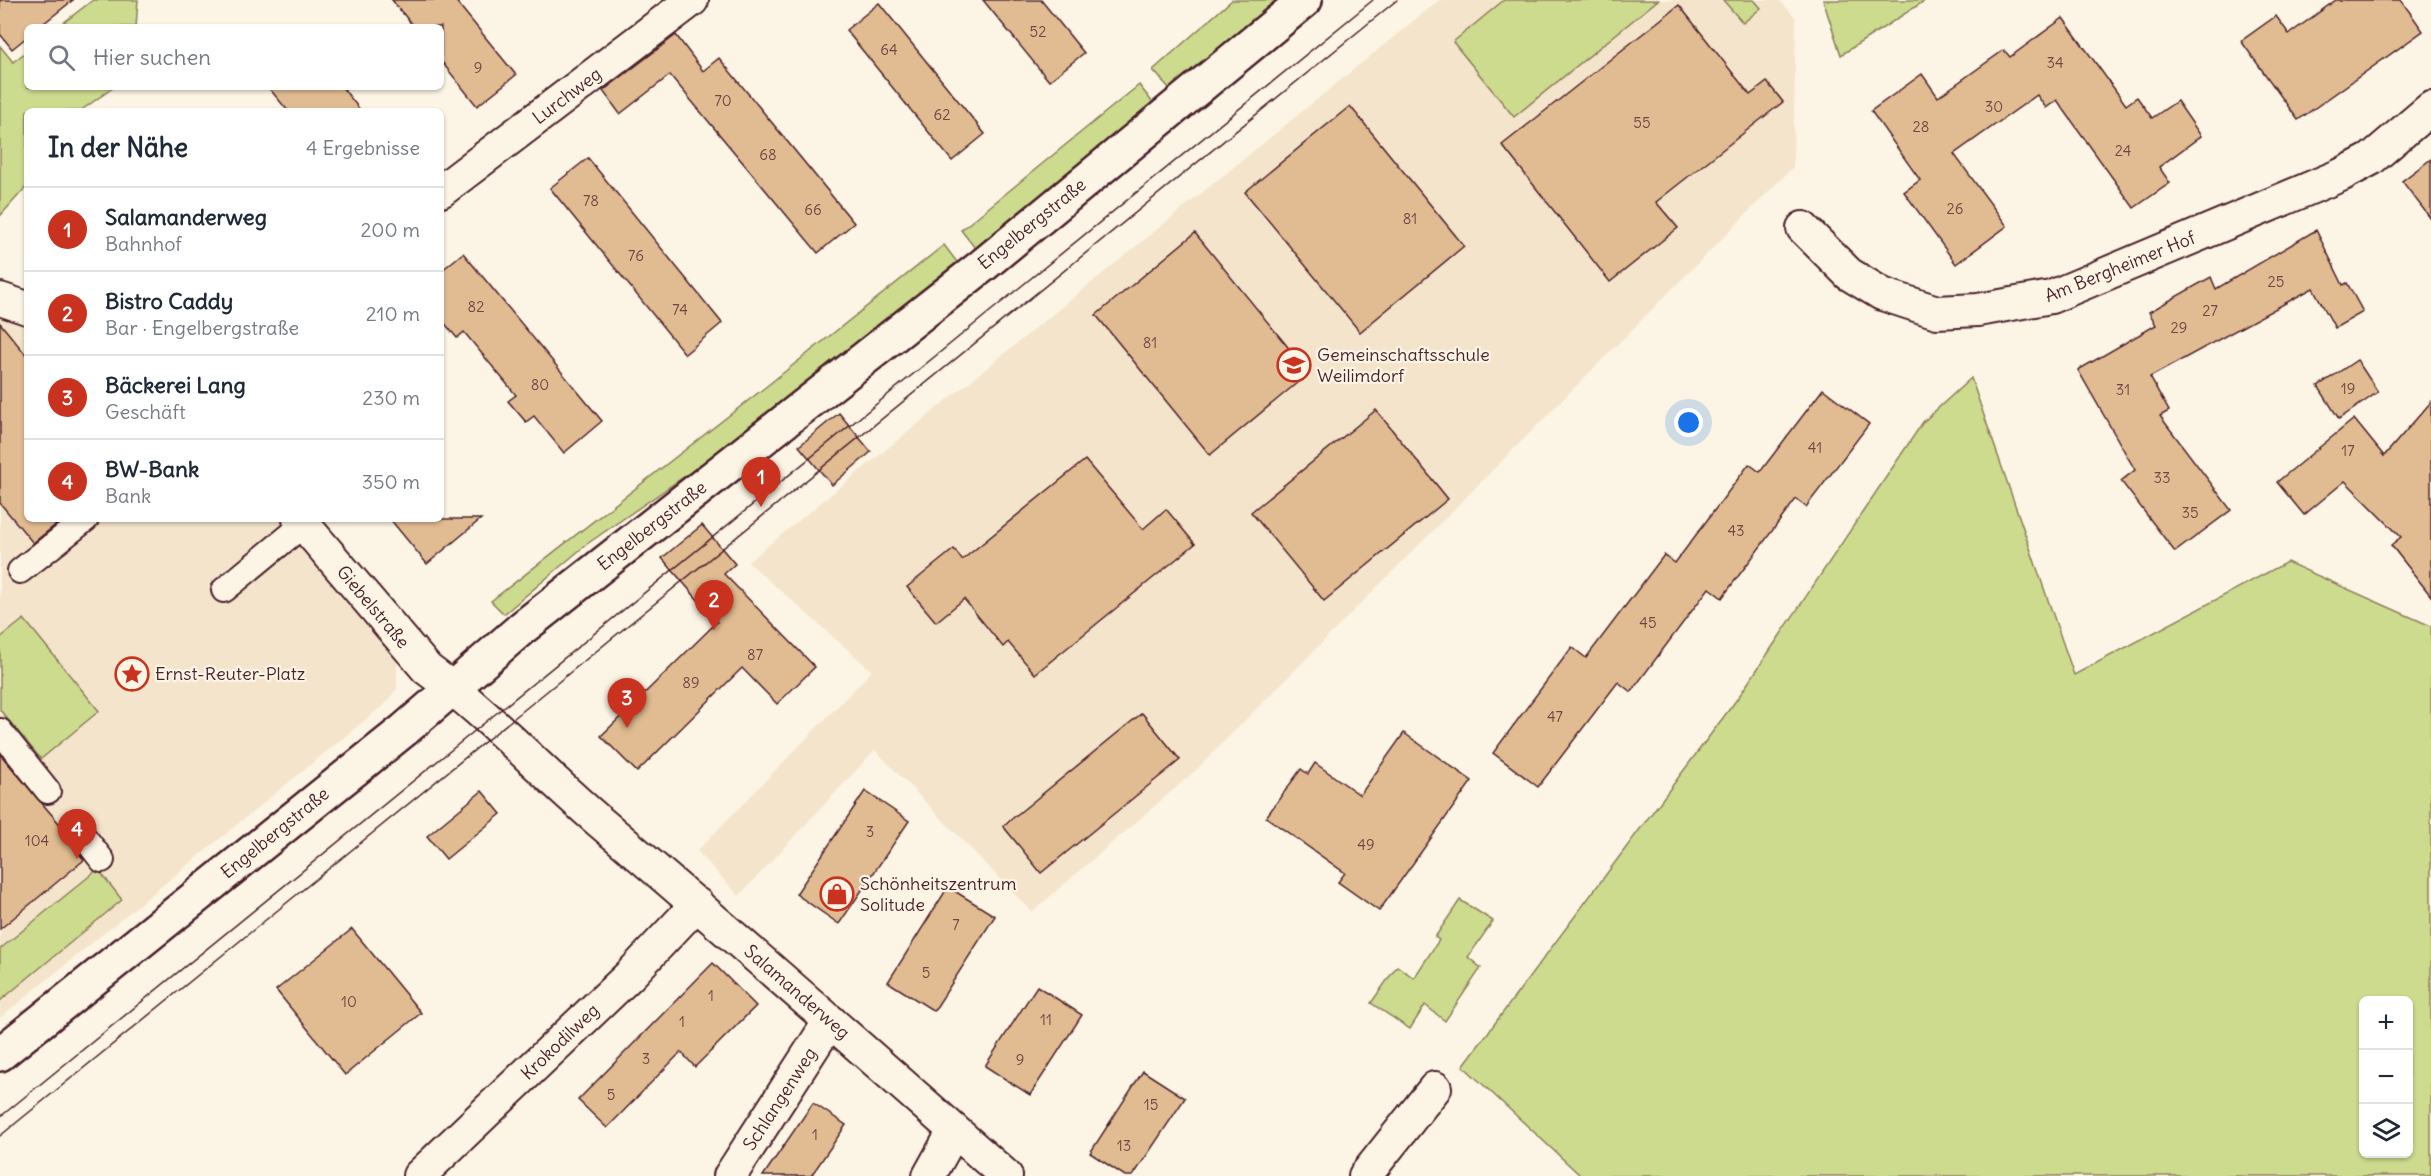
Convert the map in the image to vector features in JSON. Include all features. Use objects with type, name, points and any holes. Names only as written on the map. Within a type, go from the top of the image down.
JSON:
[{"type":"main road","name":"Engelbergstraße","points":[[0,1054],[453,688],[517,632],[982,266],[1305,0]]},
{"type":"street","name":"Lurchweg","points":[[444,189],[692,0]]},
{"type":"street","name":"Am Bergheimer Hof","points":[[1803,228],[1849,274],[1881,294],[1937,312],[1978,310],[2051,297],[2341,175],[2371,159],[2431,108]]},
{"type":"street","points":[[0,299],[24,307]]},
{"type":"street","points":[[20,571],[82,522]]},
{"type":"street","name":"Giebelstraße","points":[[302,522],[427,669],[453,688]]},
{"type":"street","points":[[224,590],[302,522]]},
{"type":"street","name":"Salamanderweg","points":[[453,688],[546,774],[1006,1176]]},
{"type":"street","points":[[0,731],[48,792]]},
{"type":"street","points":[[77,828],[102,860]]},
{"type":"street","name":"Krokodilweg","points":[[419,1176],[630,975],[697,904]]},
{"type":"street","name":"Schlangenweg","points":[[730,1176],[830,1021]]},
{"type":"street","points":[[1365,1176],[1435,1088]]},
{"type":"street","points":[[929,1176],[954,1131]]},
{"type":"shaded area","name":"Gemeinschaftsschule Weilimdorf","points":[[1439,0],[1779,0],[1796,18],[1793,167],[1195,771],[1032,912],[875,750],[739,896],[697,851],[872,671],[748,562]]},
{"type":"shaded area","points":[[0,314],[24,322],[24,522],[282,522],[397,662],[397,688],[386,703],[0,1018]]},
{"type":"green space","points":[[93,0],[138,0],[136,24],[62,24]]},
{"type":"green space","points":[[1232,0],[1279,0],[1170,89],[1153,70]]},
{"type":"green space","points":[[1504,0],[1658,0],[1514,117],[1453,42]]},
{"type":"green space","points":[[1723,0],[1754,0],[1761,8],[1743,23]]},
{"type":"green space","points":[[1823,0],[1926,0],[1841,55]]},
{"type":"green space","points":[[0,46],[13,62],[24,53],[24,90],[110,90],[84,108],[24,108],[24,189],[0,216]]},
{"type":"green space","points":[[1139,85],[1153,103],[975,248],[961,230]]},
{"type":"green space","points":[[944,245],[957,262],[718,453],[587,544],[504,614],[491,601],[763,389]]},
{"type":"green space","points":[[1971,378],[2074,675],[2287,562],[2431,626],[2431,1176],[1581,1176],[1463,1066],[1740,695],[1923,422]]},
{"type":"green space","points":[[24,619],[99,711],[41,759],[0,710],[0,638]]},
{"type":"green space","points":[[98,869],[122,900],[0,1001],[0,949]]},
{"type":"green space","points":[[1460,900],[1493,921],[1468,957],[1481,968],[1445,1021],[1425,1005],[1410,1029],[1371,1003],[1397,966],[1414,978],[1439,940],[1435,937]]},
{"type":"building","points":[[0,0],[73,0],[43,24],[24,24],[24,39],[12,49],[0,34]]},
{"type":"building","points":[[392,0],[455,0],[516,75],[477,106],[444,65],[444,24],[412,24]]},
{"type":"building","points":[[983,0],[1041,0],[1084,53],[1049,81]]},
{"type":"building","points":[[2336,0],[2401,0],[2423,31],[2298,120],[2241,41],[2276,16],[2289,34]]},
{"type":"building","points":[[879,3],[985,134],[952,161],[846,30]]},
{"type":"building","points":[[1679,5],[1750,95],[1767,82],[1783,102],[1656,202],[1678,228],[1610,282],[1502,145]]},
{"type":"building","points":[[2063,18],[2126,105],[2137,97],[2152,118],[2177,101],[2201,136],[2159,167],[2170,183],[2134,208],[2057,100],[2046,108],[2037,95],[1954,154],[2007,226],[1956,264],[1904,192],[1920,180],[1871,111],[1922,74],[1938,97],[2004,50],[2010,57]]},
{"type":"building","points":[[676,35],[703,71],[719,58],[854,223],[818,253],[670,75],[620,114],[603,91]]},
{"type":"building","points":[[270,90],[344,90],[359,108],[286,108]]},
{"type":"building","points":[[1350,106],[1464,246],[1360,332],[1245,192]]},
{"type":"building","points":[[588,158],[722,323],[685,354],[550,188]]},
{"type":"building","points":[[2431,159],[2431,219],[2402,181]]},
{"type":"building","points":[[2316,230],[2343,285],[2347,283],[2363,312],[2335,328],[2313,288],[2150,377],[2169,411],[2160,416],[2231,510],[2175,552],[2121,481],[2135,470],[2078,370],[2156,325],[2149,312],[2211,277],[2216,289]]},
{"type":"building","points":[[1195,233],[1309,373],[1210,455],[1096,315]]},
{"type":"building","points":[[463,253],[602,421],[564,453],[534,416],[526,422],[508,401],[516,395],[464,332],[457,338],[444,323],[444,269]]},
{"type":"building","points":[[0,323],[24,352],[24,522],[59,522],[33,543],[0,503]]},
{"type":"building","points":[[2357,360],[2378,392],[2339,419],[2318,386]]},
{"type":"building","points":[[1823,389],[1869,424],[1806,507],[1796,499],[1722,598],[1709,588],[1631,692],[1618,682],[1538,787],[1493,753],[1572,647],[1586,658],[1664,555],[1675,563],[1749,464],[1760,472]]},
{"type":"building","points":[[2431,402],[2431,596],[2391,545],[2401,537],[2345,481],[2304,515],[2277,482],[2354,419],[2384,456]]},
{"type":"building","points":[[1376,410],[1448,499],[1324,601],[1251,512]]},
{"type":"building","points":[[839,413],[871,452],[832,485],[799,446]]},
{"type":"building","points":[[1085,460],[1143,529],[1166,509],[1195,544],[1035,674],[1008,642],[1003,647],[964,599],[936,622],[907,587],[954,549],[962,560]]},
{"type":"building","points":[[481,519],[427,564],[392,522]]},
{"type":"building","points":[[702,525],[735,564],[724,574],[815,667],[777,704],[742,668],[637,772],[601,736],[717,622],[662,558]]},
{"type":"building","points":[[1142,713],[1180,760],[1041,873],[1003,826]]},
{"type":"building","points":[[1404,733],[1472,781],[1379,911],[1338,882],[1345,873],[1266,817],[1301,769],[1308,774],[1315,763],[1360,795]]},
{"type":"building","points":[[0,754],[63,828],[66,837],[84,860],[0,929]]},
{"type":"building","points":[[482,791],[501,814],[446,859],[427,836]]},
{"type":"building","points":[[865,791],[909,821],[839,924],[796,894]]},
{"type":"building","points":[[948,887],[995,916],[934,1011],[888,982]]},
{"type":"building","points":[[352,929],[421,1013],[345,1075],[276,990]]},
{"type":"building","points":[[713,963],[756,1006],[695,1067],[681,1052],[607,1128],[578,1100]]},
{"type":"building","points":[[1037,986],[1082,1015],[1030,1095],[985,1066]]},
{"type":"building","points":[[1143,1071],[1185,1098],[1133,1176],[1125,1176],[1090,1153]]},
{"type":"building","points":[[813,1103],[846,1125],[811,1176],[763,1176]]},
{"type":"tram line","points":[[0,1117],[1373,0]]},
{"type":"tram line","points":[[0,1136],[1397,0]]},
{"type":"place","name":"Gemeinschaftsschule Weilimdorf","points":[[1294,365]]},
{"type":"place","name":"Salamanderweg","points":[[761,507]]},
{"type":"place","name":"Bistro Caddy","points":[[714,630]]},
{"type":"place","name":"Ernst-Reuter-Platz","points":[[132,674]]},
{"type":"place","name":"Bäckerei Lang","points":[[627,728]]},
{"type":"place","name":"BW-Bank","points":[[77,859]]},
{"type":"place","name":"Schönheitszentrum Solitude","points":[[837,894]]}]
